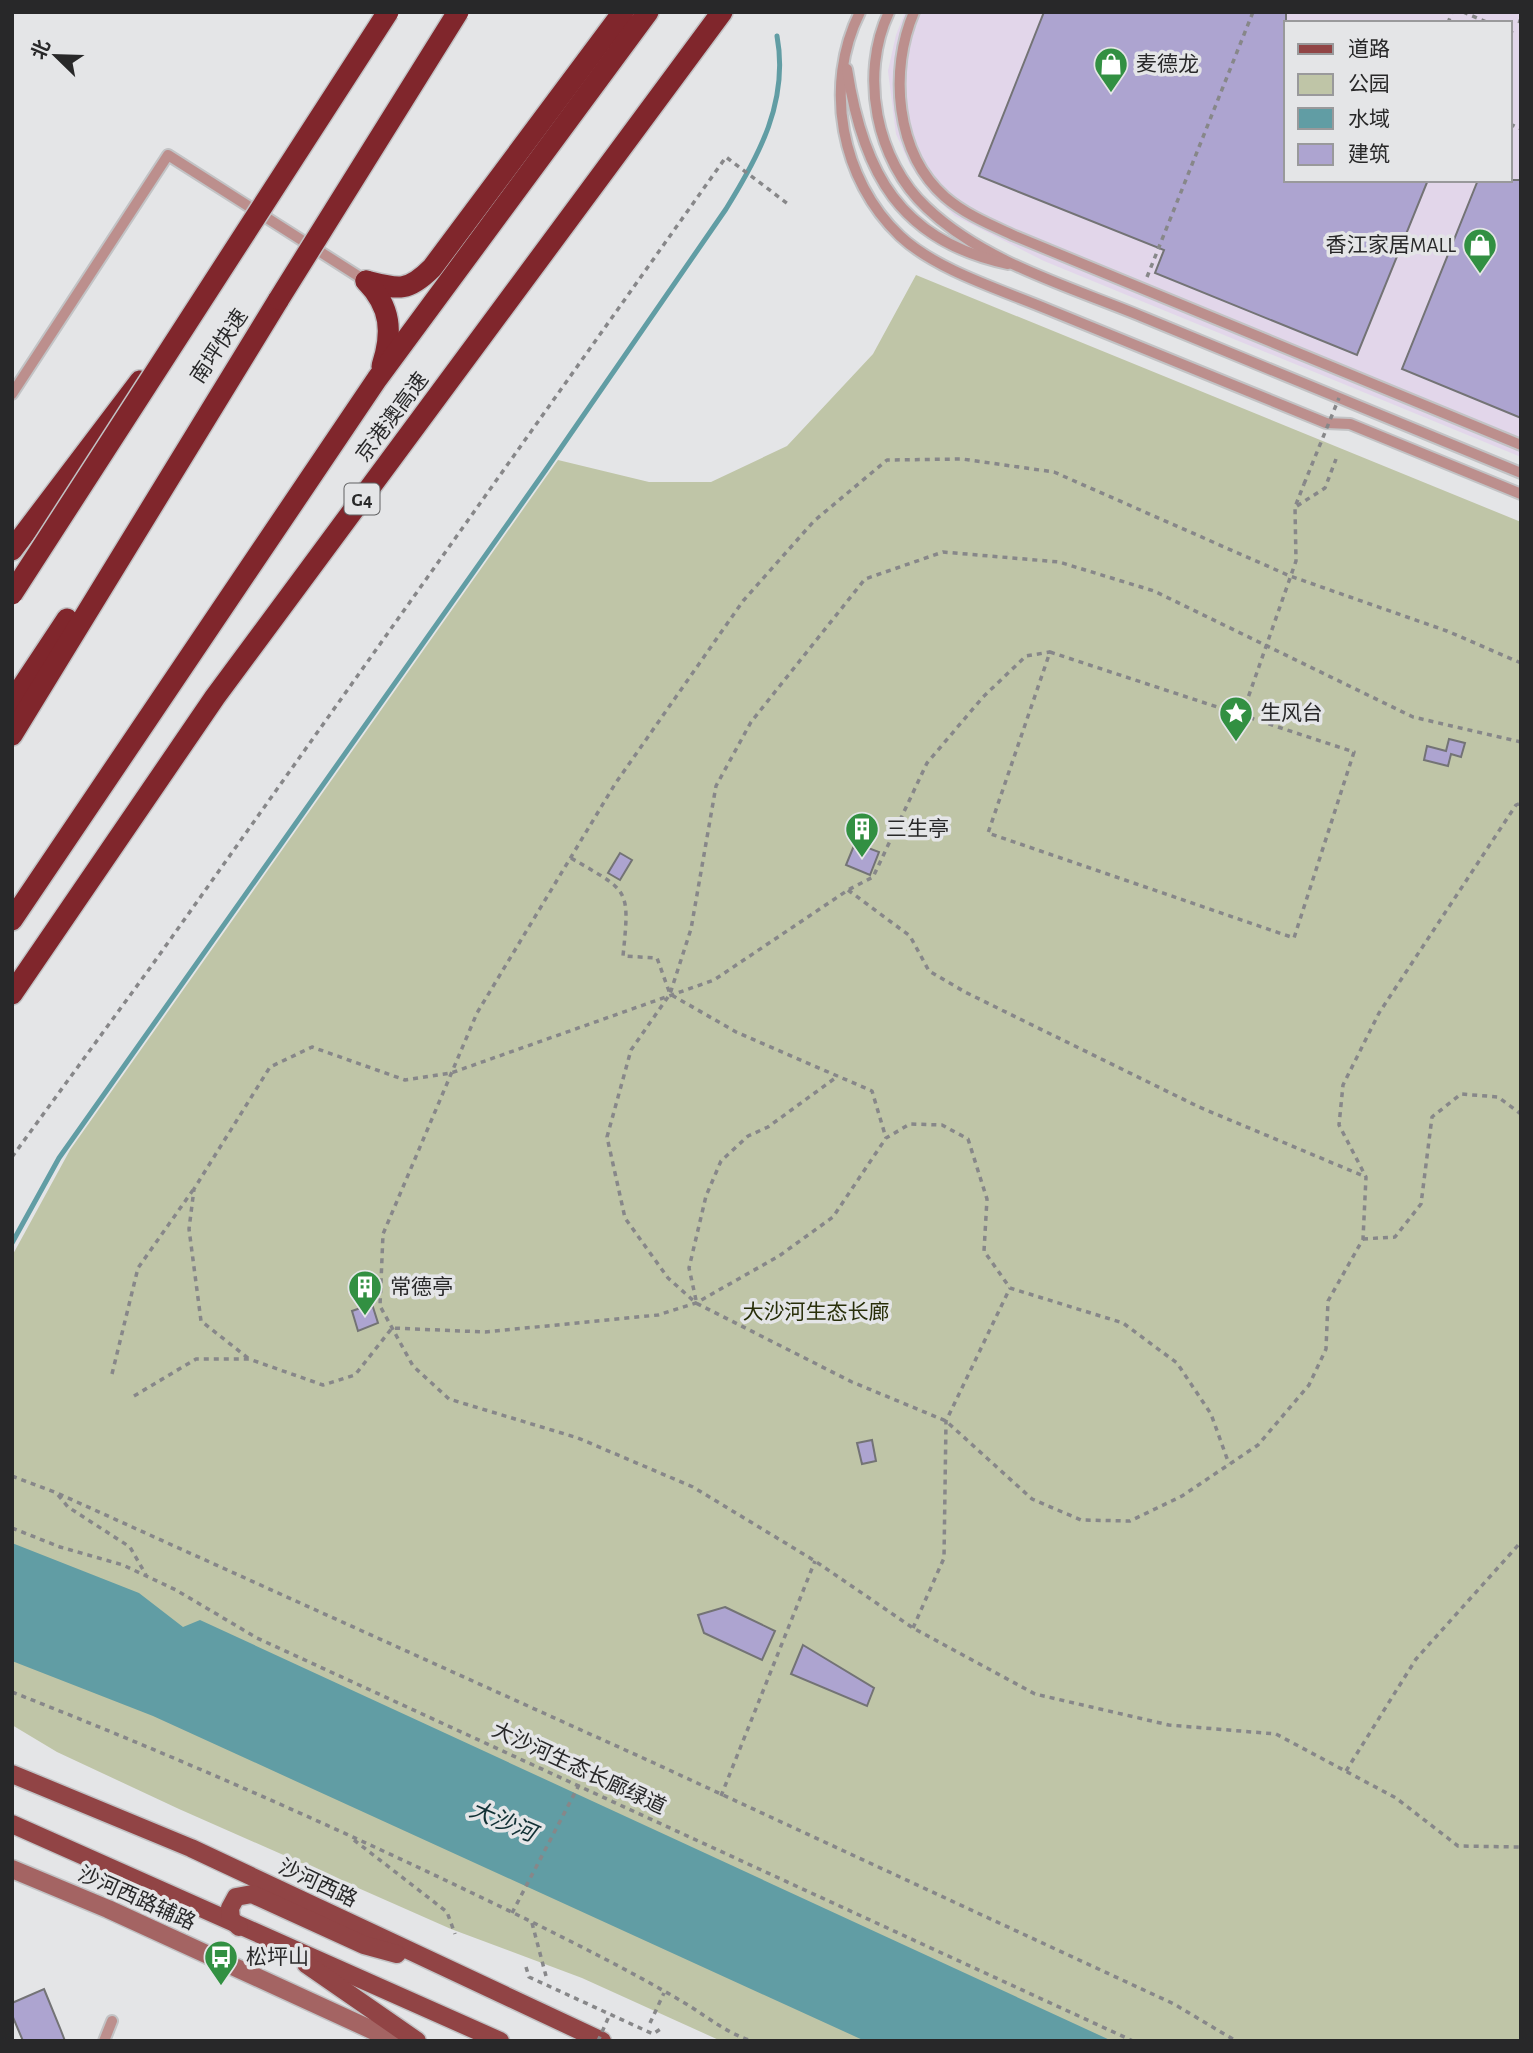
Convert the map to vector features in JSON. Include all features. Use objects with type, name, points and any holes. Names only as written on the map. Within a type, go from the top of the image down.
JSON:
[{"type":"highway","name":"南坪快速","points":[[12,594],[388,12]]},
{"type":"highway","name":"南坪快速","points":[[12,702],[279,299],[458,12]]},
{"type":"highway","points":[[366,281],[406,288],[417,283],[432,268],[623,12]]},
{"type":"highway","name":"京港澳高速","points":[[12,919],[377,379],[648,12]]},
{"type":"highway","name":"京港澳高速","points":[[12,993],[215,697],[722,12]]},
{"type":"highway","points":[[12,550],[229,261]]},
{"type":"highway","points":[[366,281],[385,304],[388,322],[388,341],[377,379]]},
{"type":"highway","points":[[12,735],[279,299]]},
{"type":"main road","name":"沙河西路","points":[[12,1774],[191,1849],[600,2041]]},
{"type":"main road","points":[[12,1824],[500,2041]]},
{"type":"main road","name":"沙河西路辅路","points":[[12,1869],[133,1920],[396,2041]]},
{"type":"main road","points":[[240,1927],[231,1919],[230,1908],[236,1897],[252,1894],[364,1945],[435,1963]]},
{"type":"main road","points":[[275,1942],[417,2041]]},
{"type":"lane","points":[[860,12],[845,56],[841,117],[853,162],[869,198],[902,239],[943,264],[1179,363],[1326,423],[1350,424],[1521,494]]},
{"type":"lane","points":[[889,12],[878,45],[874,75],[875,104],[891,158],[924,206],[945,225],[1025,268],[1521,473]]},
{"type":"lane","points":[[914,12],[901,53],[902,110],[908,137],[929,178],[962,210],[1142,288],[1521,445]]},
{"type":"lane","points":[[845,56],[864,141],[874,168],[903,210],[918,226],[960,250],[1025,268]]},
{"type":"lane","points":[[12,394],[168,155],[366,281]]},
{"type":"lane","points":[[104,2041],[112,2021]]},
{"type":"path","points":[[1142,288],[1253,12]]},
{"type":"path","points":[[1463,12],[1484,21]]},
{"type":"path","points":[[12,1157],[173,936],[726,157],[789,204]]},
{"type":"path","points":[[1242,715],[1296,561],[1296,507],[1339,398]]},
{"type":"path","points":[[1521,663],[1447,632],[1290,576],[1054,472],[962,459],[887,460],[814,521],[743,601],[615,785],[477,1013],[383,1234],[380,1306],[413,1366],[449,1399],[578,1438],[693,1487],[815,1561],[913,1628],[1035,1694],[1169,1725],[1276,1734],[1396,1798],[1458,1846],[1521,1847]]},
{"type":"path","points":[[1296,507],[1325,488],[1336,459]]},
{"type":"path","points":[[1521,742],[1413,717],[1154,591],[1059,562],[943,552],[865,579],[751,722],[716,786],[691,929],[670,994],[631,1050],[607,1137],[625,1218],[668,1278],[696,1303],[852,1382],[946,1421],[1032,1499],[1081,1520],[1130,1521],[1182,1496],[1258,1445],[1309,1385],[1326,1349],[1328,1301],[1363,1239],[1366,1177],[1339,1125],[1343,1085],[1380,1013],[1516,805],[1521,803]]},
{"type":"path","points":[[112,1374],[138,1268],[194,1189],[270,1067],[312,1047],[405,1080],[451,1073],[714,980],[848,890],[873,877],[927,762],[983,696],[1026,656],[1050,652],[1354,752],[1294,938],[988,833],[1050,652]]},
{"type":"path","points":[[571,858],[619,887],[626,898],[623,956],[657,958],[670,994],[736,1032],[872,1091],[886,1138]]},
{"type":"path","points":[[848,890],[910,936],[929,971],[965,992],[1199,1107],[1366,1177]]},
{"type":"path","points":[[696,1303],[688,1268],[706,1196],[721,1161],[748,1136],[768,1127],[838,1076]]},
{"type":"path","points":[[1363,1239],[1395,1237],[1421,1204],[1432,1117],[1461,1094],[1498,1097],[1521,1114]]},
{"type":"path","points":[[392,1328],[499,1331],[658,1315],[696,1303],[779,1256],[833,1217],[886,1138],[910,1124],[942,1125],[968,1139],[987,1199],[984,1251],[1010,1288],[1123,1323],[1177,1363],[1211,1414],[1229,1464]]},
{"type":"path","points":[[194,1189],[189,1229],[201,1321],[249,1359],[323,1385],[355,1375],[392,1328]]},
{"type":"path","points":[[913,1628],[944,1558],[946,1421],[1010,1288]]},
{"type":"path","points":[[134,1396],[197,1359],[249,1359]]},
{"type":"path","points":[[12,1476],[57,1493],[1174,2004],[1236,2041]]},
{"type":"path","points":[[57,1493],[68,1507],[130,1547],[147,1577]]},
{"type":"path","name":"大沙河生态长廊绿道","points":[[12,1528],[60,1547],[123,1564],[176,1590],[257,1638],[1133,2041]]},
{"type":"path","points":[[1346,1771],[1416,1659],[1521,1542]]},
{"type":"path","points":[[721,1796],[815,1561]]},
{"type":"path","points":[[12,1692],[154,1747],[347,1835],[532,1923],[664,1993],[734,2035],[752,2041]]},
{"type":"path","points":[[512,1913],[579,1785]]},
{"type":"path","points":[[347,1835],[447,1912],[455,1934]]},
{"type":"path","points":[[532,1923],[546,1976]]},
{"type":"path","points":[[526,1967],[529,1976],[653,2034],[662,2028]]},
{"type":"path","points":[[650,2023],[664,1993]]},
{"type":"path","points":[[600,2041],[610,2014]]},
{"type":"shaded area","points":[[905,12],[1521,12],[1521,457],[1044,261],[955,216],[930,193],[910,165],[896,134],[888,71],[896,35]]},
{"type":"green space","name":"大沙河生态长廊","points":[[916,275],[1521,522],[1520,2041],[721,2041],[582,1978],[451,1929],[179,1809],[57,1752],[12,1725],[12,1256],[70,1150],[558,460],[649,482],[711,482],[787,446],[873,354]]},
{"type":"water","name":"大沙河","points":[[12,1543],[139,1593],[183,1627],[200,1620],[1112,2041],[865,2041],[153,1716],[12,1661]]},
{"type":"building","points":[[1044,12],[1286,12],[1284,182],[1427,182],[1357,355],[1155,273],[1164,250],[979,176]]},
{"type":"building","name":"香江家居MALL","points":[[1521,180],[1521,418],[1402,369],[1477,182]]},
{"type":"building","points":[[1449,739],[1465,743],[1461,757],[1451,754],[1448,766],[1424,760],[1427,746],[1446,751]]},
{"type":"building","name":"三生亭","points":[[855,843],[879,852],[870,875],[846,865]]},
{"type":"building","points":[[620,853],[632,860],[620,880],[608,873]]},
{"type":"building","name":"常德亭","points":[[372,1304],[378,1323],[358,1331],[352,1311]]},
{"type":"building","points":[[872,1440],[876,1461],[862,1464],[857,1443]]},
{"type":"building","points":[[725,1607],[775,1631],[762,1660],[704,1633],[698,1615]]},
{"type":"building","points":[[803,1645],[874,1688],[867,1706],[791,1674]]},
{"type":"building","points":[[44,1989],[65,2041],[23,2041],[12,2015],[12,2003]]},
{"type":"waterway","points":[[12,1243],[59,1158],[545,471],[726,209],[760,148],[775,105],[780,60],[777,36]]},
{"type":"place","name":"麦德龙","points":[[1111,94]]},
{"type":"place","name":"香江家居MALL","points":[[1480,275]]},
{"type":"place","name":"生风台","points":[[1236,743]]},
{"type":"place","name":"三生亭","points":[[862,859]]},
{"type":"place","name":"常德亭","points":[[365,1317]]},
{"type":"place","name":"松坪山","points":[[221,1987]]}]
